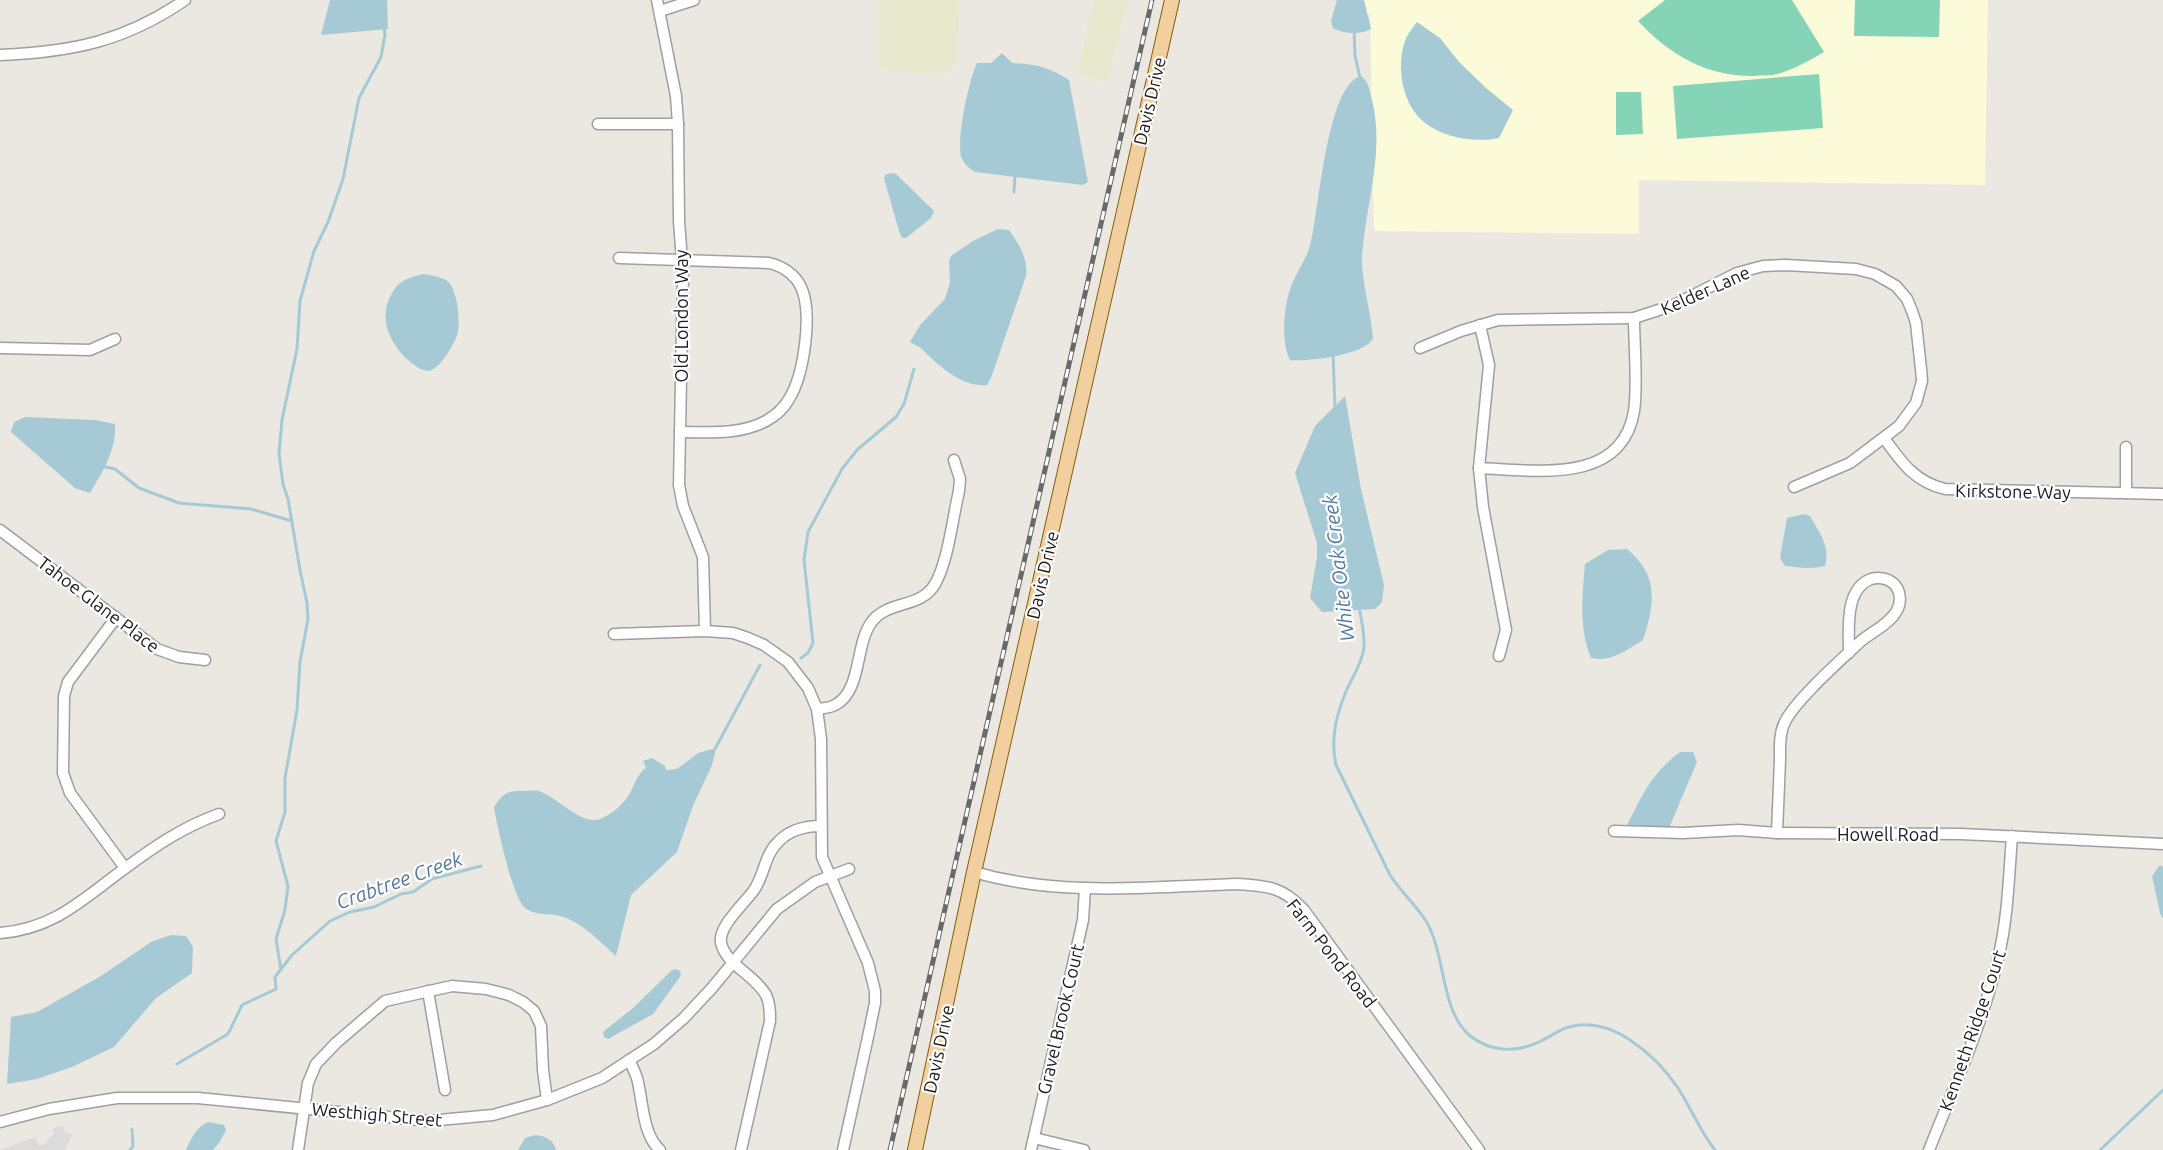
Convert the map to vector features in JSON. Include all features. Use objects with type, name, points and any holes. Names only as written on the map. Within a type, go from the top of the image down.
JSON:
[{"type":"main road","name":"Davis Drive","points":[[915,1150],[974,872],[1172,0]]},
{"type":"street","points":[[0,55],[44,52],[96,44],[132,31],[186,0]]},
{"type":"street","name":"Old London Way","points":[[657,0],[676,96],[678,124],[679,221],[682,260],[679,485],[683,506],[702,557],[705,631]]},
{"type":"street","points":[[660,11],[693,0]]},
{"type":"street","points":[[598,123],[678,124]]},
{"type":"street","points":[[619,258],[757,262],[779,265],[790,273],[800,286],[805,302],[805,326],[798,379],[790,398],[779,411],[765,421],[743,429],[680,432]]},
{"type":"street","name":"Kelder Lane","points":[[1420,348],[1480,325],[1508,319],[1634,318],[1674,305],[1737,273],[1762,266],[1856,269],[1881,277],[1902,292],[1912,310],[1922,381],[1913,410],[1899,426],[1840,469],[1794,487]]},
{"type":"street","points":[[1479,468],[1572,469],[1593,464],[1615,450],[1624,440],[1631,425],[1634,408],[1634,318]]},
{"type":"street","points":[[1480,325],[1489,365],[1479,468],[1483,507],[1506,630],[1499,656]]},
{"type":"street","points":[[0,348],[90,350],[115,339]]},
{"type":"street","name":"Kirkstone Way","points":[[1884,438],[1915,476],[1925,483],[1945,489],[2163,494]]},
{"type":"street","points":[[2126,447],[2126,493]]},
{"type":"street","points":[[817,709],[834,706],[847,693],[856,671],[865,633],[873,620],[888,609],[922,598],[935,584],[942,568],[959,491],[960,479],[954,460]]},
{"type":"street","name":"Tahoe Glane Place","points":[[0,530],[157,649],[168,654],[205,660]]},
{"type":"street","points":[[1777,833],[1782,727],[1795,705],[1897,612],[1899,591],[1893,583],[1875,578],[1862,585],[1857,592],[1849,621],[1850,653]]},
{"type":"street","points":[[115,619],[68,682],[64,696],[63,773],[70,793],[125,868]]},
{"type":"street","points":[[614,634],[705,631],[733,633],[748,638],[777,653],[799,675],[817,709],[821,739],[822,857],[868,963],[875,991],[875,1004],[843,1150]]},
{"type":"street","points":[[0,933],[29,929],[57,918],[186,827],[219,814]]},
{"type":"street","points":[[741,1150],[770,1021],[770,1007],[765,994],[724,951],[720,940],[724,928],[756,888],[771,849],[792,832],[807,826],[820,826]]},
{"type":"street","name":"Howell Road","points":[[1614,831],[1683,833],[1738,830],[1777,833],[2012,836],[2163,844]]},
{"type":"street","name":"Kenneth Ridge Court","points":[[1929,1150],[1988,994],[1998,957],[2006,913],[2012,836]]},
{"type":"street","name":"Westhigh Street","points":[[0,1122],[49,1109],[117,1098],[198,1098],[428,1121],[493,1115],[547,1100],[602,1078],[654,1044],[684,1018],[734,963],[777,909],[801,890],[849,869]]},
{"type":"street","name":"Farm Pond Road","points":[[974,872],[1019,882],[1085,888],[1238,884],[1277,889],[1292,897],[1324,936],[1479,1150]]},
{"type":"street","name":"Gravel Brook Court","points":[[1031,1150],[1083,920],[1085,888]]},
{"type":"street","points":[[298,1150],[308,1083],[316,1064],[336,1043],[385,1001],[452,986],[486,989],[509,995],[534,1011],[541,1026],[547,1100]]},
{"type":"street","points":[[428,991],[445,1090]]},
{"type":"street","points":[[629,1060],[636,1076],[649,1132],[655,1146],[660,1150]]},
{"type":"street","points":[[1034,1138],[1084,1150]]},
{"type":"shaded area","points":[[879,0],[959,0],[958,61],[944,75],[879,70]]},
{"type":"shaded area","points":[[1094,0],[1128,0],[1107,84],[1077,72]]},
{"type":"shaded area","points":[[1351,0],[1988,0],[1985,185],[1639,180],[1639,234],[1374,231],[1370,14],[1351,13]]},
{"type":"shaded area","points":[[63,1126],[65,1133],[72,1134],[65,1150],[0,1150],[35,1137],[39,1145],[45,1144],[54,1133],[53,1128]]},
{"type":"green space","points":[[1665,0],[1792,0],[1824,52],[1796,67],[1772,75],[1738,75],[1705,68],[1676,54],[1638,21]]},
{"type":"green space","points":[[1855,0],[1940,0],[1939,37],[1854,36]]},
{"type":"green space","points":[[1819,74],[1823,128],[1677,139],[1673,86]]},
{"type":"green space","points":[[1616,92],[1641,92],[1643,134],[1616,135]]},
{"type":"water","points":[[330,0],[387,0],[388,29],[321,35]]},
{"type":"water","points":[[1337,0],[1364,0],[1371,29],[1352,33],[1333,28],[1331,21]]},
{"type":"water","points":[[1417,22],[1440,38],[1459,62],[1513,110],[1499,138],[1480,140],[1460,138],[1440,132],[1416,114],[1406,95],[1401,62],[1406,38]]},
{"type":"water","points":[[1002,53],[1012,63],[1042,67],[1069,80],[1088,182],[1083,185],[975,172],[963,161],[960,140],[967,96],[974,71],[977,63],[991,63]]},
{"type":"water","points":[[1361,76],[1367,82],[1370,90],[1376,136],[1374,176],[1362,256],[1373,338],[1360,349],[1348,353],[1309,360],[1290,360],[1284,333],[1289,292],[1310,246],[1332,125],[1349,85]]},
{"type":"water","points":[[896,174],[934,211],[931,218],[906,238],[902,238],[899,231],[884,178],[885,175]]},
{"type":"water","points":[[998,229],[1009,230],[1016,241],[1024,257],[1026,276],[991,378],[987,385],[978,385],[951,374],[921,348],[910,342],[920,325],[945,299],[950,282],[951,256],[973,241]]},
{"type":"water","points":[[424,274],[444,279],[450,284],[456,297],[459,320],[458,332],[451,349],[437,366],[428,371],[417,367],[402,354],[391,338],[386,321],[387,304],[395,288],[408,279]]},
{"type":"water","points":[[1345,396],[1361,489],[1384,585],[1382,602],[1375,609],[1322,612],[1310,598],[1317,543],[1295,473],[1315,426]]},
{"type":"water","points":[[25,417],[95,420],[115,424],[111,452],[90,493],[75,488],[11,432],[14,422]]},
{"type":"water","points":[[1804,514],[1810,516],[1823,540],[1826,552],[1825,566],[1805,568],[1785,566],[1780,558],[1787,518]]},
{"type":"water","points":[[1627,549],[1645,569],[1652,591],[1650,614],[1643,640],[1612,657],[1591,658],[1583,624],[1585,564],[1608,550]]},
{"type":"water","points":[[716,748],[712,765],[693,806],[677,852],[631,895],[616,956],[576,923],[560,916],[529,911],[525,908],[510,876],[494,807],[503,795],[514,791],[538,791],[577,815],[593,820],[600,819],[614,811],[629,795],[639,775],[646,768],[643,761],[652,758],[665,766],[666,770],[677,769],[698,753]]},
{"type":"water","points":[[1680,752],[1693,752],[1697,762],[1669,828],[1627,825],[1655,777]]},
{"type":"water","points":[[2160,865],[2163,867],[2163,919],[2152,876]]},
{"type":"water","points":[[171,935],[186,936],[193,947],[192,973],[156,998],[114,1047],[72,1067],[37,1079],[7,1084],[11,1017],[37,1012],[101,976],[151,942]]},
{"type":"water","points":[[677,969],[681,972],[680,977],[653,1014],[608,1039],[604,1037],[603,1032],[633,1008],[672,970]]},
{"type":"water","points":[[208,1122],[224,1125],[226,1130],[219,1143],[213,1150],[186,1150],[194,1134]]},
{"type":"water","points":[[535,1135],[548,1139],[556,1150],[518,1150],[525,1138]]},
{"type":"waterway","points":[[281,970],[276,939],[285,910],[288,886],[276,841],[285,812],[285,778],[297,710],[300,662],[308,619],[279,454],[282,420],[297,349],[300,301],[314,251],[328,222],[343,179],[359,98],[381,57],[384,27]]},
{"type":"waterway","name":"White Oak Creek","points":[[1354,29],[1355,56],[1360,78]]},
{"type":"waterway","name":"Crabtree Creek","points":[[1014,192],[1015,174]]},
{"type":"waterway","name":"White Oak Creek","points":[[1333,353],[1335,409]]},
{"type":"waterway","name":"Crabtree Creek","points":[[801,658],[808,653],[813,643],[804,560],[808,532],[842,469],[857,450],[896,417],[904,404],[914,369]]},
{"type":"waterway","points":[[101,466],[115,469],[139,488],[179,503],[251,509],[292,521]]},
{"type":"waterway","name":"White Oak Creek","points":[[1359,606],[1364,648],[1338,715],[1334,735],[1336,765],[1390,875],[1426,921],[1437,949],[1448,996],[1460,1024],[1477,1041],[1504,1049],[1523,1048],[1562,1029],[1577,1025],[1593,1025],[1616,1032],[1643,1050],[1668,1075],[1715,1150]]},
{"type":"waterway","name":"Crabtree Creek","points":[[715,749],[760,665]]},
{"type":"waterway","name":"Crabtree Creek","points":[[177,1064],[228,1034],[242,1005],[276,989],[275,977],[292,955],[330,921],[350,912],[374,907],[401,894],[413,892],[432,879],[481,866]]},
{"type":"waterway","points":[[2100,1150],[2163,1090]]},
{"type":"waterway","name":"Crabtree Creek","points":[[130,1150],[133,1146],[132,1129]]},
{"type":"railway","points":[[890,1150],[1152,0]]}]
